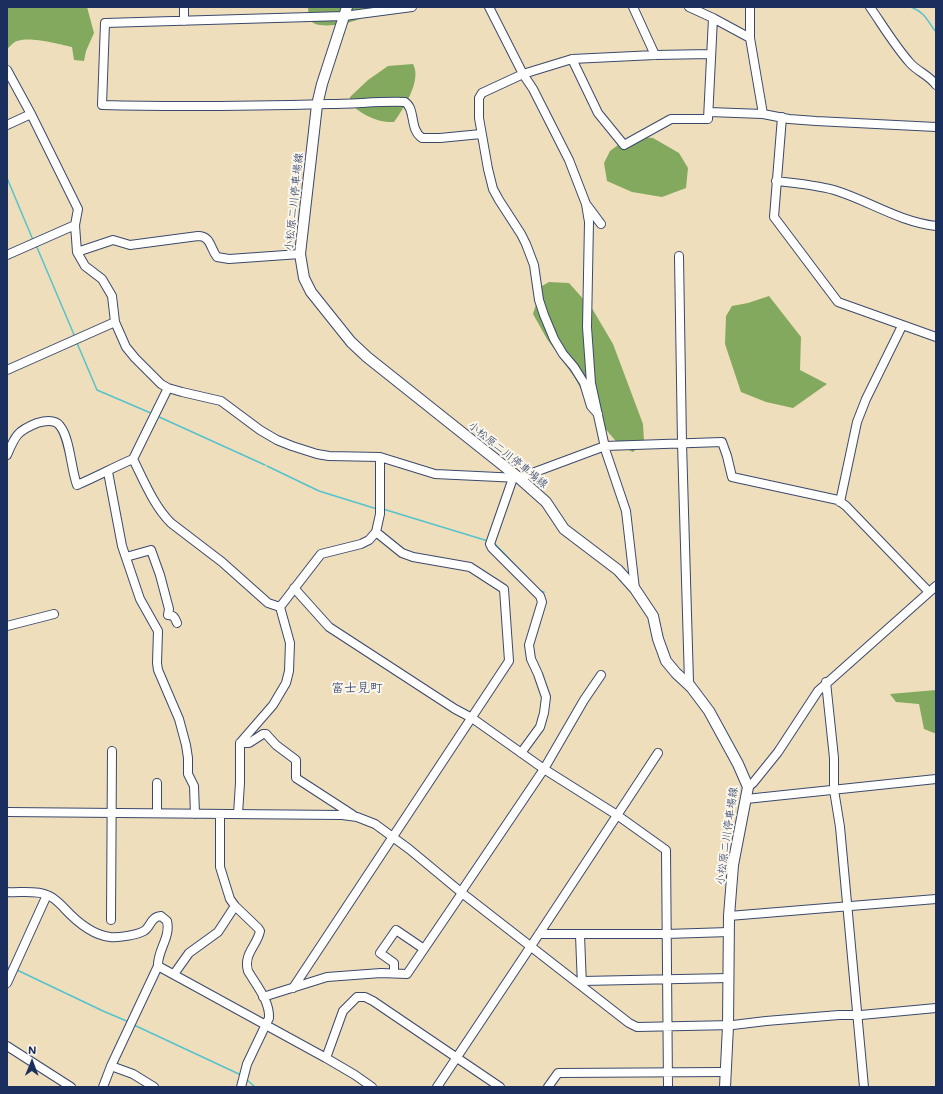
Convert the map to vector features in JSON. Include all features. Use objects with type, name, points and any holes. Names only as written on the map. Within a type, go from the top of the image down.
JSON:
[{"type":"main road","name":"小松原二川停車場線","points":[[345,12],[322,84],[317,105],[300,254],[304,278],[311,292],[351,342],[373,362],[546,502],[564,529],[618,570],[635,589],[653,616],[658,638],[666,661],[691,687],[709,711],[738,764],[748,787],[733,865],[729,932],[728,1026],[725,1087]]},
{"type":"street","points":[[184,7],[184,21]]},
{"type":"street","points":[[412,7],[234,19],[105,22],[102,105],[317,105],[382,101],[405,102],[408,104],[410,109],[416,132],[422,138],[440,138],[481,134]]},
{"type":"street","points":[[489,7],[569,160],[586,204],[590,222],[587,327],[591,383],[605,446],[626,511],[632,575],[635,589]]},
{"type":"street","points":[[633,7],[655,55]]},
{"type":"street","points":[[688,7],[750,38]]},
{"type":"street","points":[[750,7],[750,38],[764,114]]},
{"type":"street","points":[[870,7],[888,35],[910,63],[932,79],[936,85]]},
{"type":"street","points":[[572,59],[598,113],[624,145],[671,119],[708,118],[710,112],[710,54],[712,18]]},
{"type":"street","points":[[598,414],[591,406],[584,383],[554,340],[539,300],[534,265],[521,234],[493,188],[481,134],[479,98],[482,93],[523,74],[572,59],[710,54]]},
{"type":"street","points":[[7,70],[31,114],[78,209],[75,225],[77,252],[85,266],[102,279],[112,296],[115,322],[126,346],[135,358],[161,384],[168,388],[221,401],[260,430],[277,440],[305,450],[329,456],[380,457],[435,474],[516,478],[605,446],[722,442],[732,477],[834,498],[840,502],[930,592]]},
{"type":"street","points":[[710,112],[764,114],[782,117],[878,125],[936,127]]},
{"type":"street","points":[[7,125],[31,114]]},
{"type":"street","points":[[782,117],[774,217],[838,302],[936,338]]},
{"type":"street","points":[[776,182],[796,183],[834,190],[900,218],[919,224],[936,226]]},
{"type":"street","points":[[586,204],[601,224]]},
{"type":"street","points":[[7,255],[75,225]]},
{"type":"street","points":[[77,252],[113,240],[130,245],[203,236],[207,238],[213,253],[217,258],[229,259],[300,254]]},
{"type":"street","points":[[679,256],[682,443],[689,682],[691,687]]},
{"type":"street","points":[[7,370],[115,322]]},
{"type":"street","points":[[840,502],[857,422],[866,399],[902,326]]},
{"type":"street","points":[[7,455],[15,437],[25,428],[41,422],[52,421],[60,425],[66,437],[73,475],[77,485],[108,472],[116,466],[133,459],[168,388]]},
{"type":"street","points":[[280,607],[321,554],[361,544],[369,540],[376,532],[380,514],[380,457]]},
{"type":"street","points":[[133,459],[147,488],[165,517],[222,562],[268,603],[280,607]]},
{"type":"street","points":[[108,472],[122,546],[140,599],[158,631],[158,670],[179,719],[186,745],[188,774],[194,786],[195,814]]},
{"type":"street","points":[[516,478],[490,544],[492,548],[540,596],[542,602],[529,645],[530,659],[538,674],[546,697],[544,713],[540,727],[521,753]]},
{"type":"street","points":[[293,988],[509,661],[504,589],[470,567],[413,557],[402,553],[376,532]]},
{"type":"street","points":[[126,557],[151,550],[160,575],[169,609],[168,615],[172,615],[177,623]]},
{"type":"street","points":[[748,787],[778,752],[818,691],[826,682],[936,586]]},
{"type":"street","points":[[294,588],[329,627],[455,709],[472,718],[544,769],[617,814],[667,851],[666,980],[668,1087]]},
{"type":"street","points":[[238,814],[240,743],[273,705],[286,683],[290,643],[280,607]]},
{"type":"street","points":[[7,626],[54,614]]},
{"type":"street","points":[[263,997],[327,977],[381,973],[407,974],[544,769],[584,700],[601,675]]},
{"type":"street","points":[[826,682],[834,758],[834,790],[840,826],[856,1015],[864,1087]]},
{"type":"street","points":[[240,743],[249,743],[263,734],[266,734],[276,745],[296,760],[296,778],[357,817],[374,824],[393,837],[462,893],[582,984],[629,1023],[637,1027],[728,1026],[839,1015],[856,1015],[936,1008]]},
{"type":"street","points":[[111,920],[112,751]]},
{"type":"street","points":[[437,1087],[658,753]]},
{"type":"street","points":[[746,799],[936,779]]},
{"type":"street","points":[[156,813],[157,783]]},
{"type":"street","points":[[7,812],[342,815],[357,817]]},
{"type":"street","points":[[220,814],[220,867],[230,899],[260,931],[248,956],[246,966],[270,1011],[266,1025],[251,1055],[243,1080]]},
{"type":"street","points":[[7,892],[42,893],[54,898],[78,923],[92,931],[110,937],[134,935],[145,931],[153,919],[157,916],[165,918],[168,925],[167,932],[158,966],[111,1066],[103,1087]]},
{"type":"street","points":[[7,983],[47,895]]},
{"type":"street","points":[[730,916],[936,899]]},
{"type":"street","points":[[174,974],[189,953],[218,932],[235,906]]},
{"type":"street","points":[[394,973],[394,963],[380,953],[396,930],[424,949]]},
{"type":"street","points":[[539,934],[580,935],[729,932]]},
{"type":"street","points":[[580,935],[582,984]]},
{"type":"street","points":[[158,966],[326,1058],[372,1087]]},
{"type":"street","points":[[582,984],[729,978]]},
{"type":"street","points":[[326,1058],[343,1011],[357,997],[365,997],[500,1087]]},
{"type":"street","points":[[7,1046],[71,1087]]},
{"type":"street","points":[[111,1066],[133,1074],[154,1087]]},
{"type":"street","points":[[548,1087],[558,1073],[725,1072]]},
{"type":"green space","points":[[8,7],[87,7],[94,33],[86,51],[84,61],[74,60],[72,47],[44,41],[29,39],[17,41],[7,49]]},
{"type":"green space","points":[[308,7],[377,7],[366,16],[351,22],[327,25],[317,24],[309,20]]},
{"type":"green space","points":[[413,64],[415,71],[414,86],[407,102],[394,122],[372,118],[357,109],[350,101],[350,97],[368,80],[388,66]]},
{"type":"green space","points":[[630,136],[653,138],[679,153],[688,168],[686,188],[662,197],[632,192],[607,181],[604,163],[610,151]]},
{"type":"green space","points":[[549,282],[569,283],[593,310],[613,344],[643,424],[644,442],[633,452],[620,446],[597,419],[575,378],[547,339],[533,314],[542,286]]},
{"type":"green space","points":[[769,296],[801,337],[800,370],[827,384],[793,408],[766,402],[741,392],[725,344],[726,316],[732,306],[748,303]]},
{"type":"green space","points":[[936,690],[936,732],[934,733],[924,729],[919,704],[896,702],[890,694]]},
{"type":"waterway","points":[[911,7],[920,12],[936,32]]},
{"type":"waterway","points":[[7,178],[33,240]]},
{"type":"waterway","points":[[36,245],[75,337]]},
{"type":"waterway","points":[[77,343],[97,390],[153,414]]},
{"type":"waterway","points":[[157,416],[265,465]]},
{"type":"waterway","points":[[267,466],[319,491],[377,509]]},
{"type":"waterway","points":[[383,509],[488,541]]},
{"type":"waterway","points":[[494,543],[540,591],[544,592]]},
{"type":"waterway","points":[[7,967],[11,968]]},
{"type":"waterway","points":[[17,970],[129,1022]]},
{"type":"waterway","points":[[134,1025],[241,1075]]},
{"type":"waterway","points":[[246,1079],[255,1087]]},
{"type":"district","name":"富士見町","points":[[357,688]]}]
